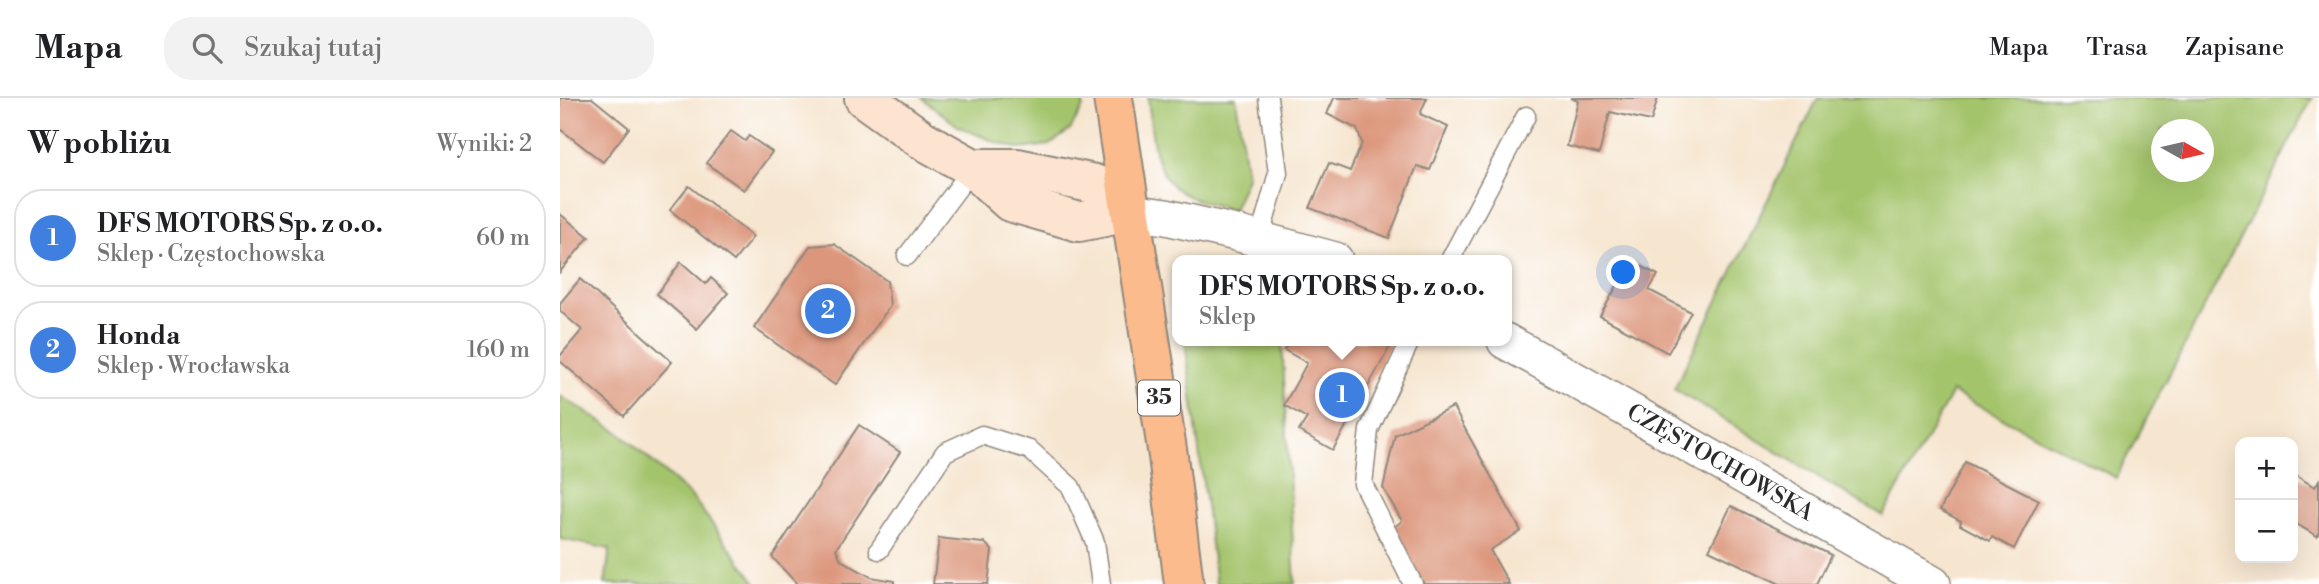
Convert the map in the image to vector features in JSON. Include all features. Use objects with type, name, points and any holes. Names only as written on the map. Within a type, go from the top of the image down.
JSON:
[{"type":"main road","name":"35","points":[[1113,98],[1168,456],[1184,584]]},
{"type":"street","points":[[864,98],[921,139],[973,167],[1018,168],[1095,184],[1130,212],[1166,218],[1316,255]]},
{"type":"street","name":"CZĘSTOCHOWSKA","points":[[1512,345],[1610,398],[1742,477],[1933,584]]},
{"type":"lane","points":[[1259,240],[1278,173],[1268,98]]},
{"type":"lane","points":[[1453,255],[1526,116]]},
{"type":"lane","points":[[907,256],[973,167]]},
{"type":"lane","points":[[1408,346],[1368,430],[1363,484],[1413,584]]},
{"type":"lane","points":[[880,550],[945,452],[982,435],[1031,450],[1071,487],[1095,542],[1101,584]]},
{"type":"green space","points":[[922,98],[1083,98],[1083,107],[1070,130],[1049,145],[1020,149],[959,127]]},
{"type":"green space","points":[[1148,98],[1236,98],[1247,177],[1233,210],[1186,195],[1166,178],[1156,157]]},
{"type":"green space","points":[[1818,98],[2312,98],[2116,478],[1952,392],[1883,516],[1674,389]]},
{"type":"green space","points":[[1186,346],[1282,346],[1295,584],[1216,584]]},
{"type":"green space","points":[[560,396],[620,433],[692,497],[757,584],[605,584],[610,549],[560,539]]},
{"type":"building","points":[[560,98],[592,98],[629,128],[603,162],[560,129]]},
{"type":"building","points":[[1334,98],[1427,98],[1420,114],[1448,127],[1430,170],[1417,166],[1389,238],[1310,208],[1329,163],[1350,171],[1362,143],[1357,129],[1327,114]]},
{"type":"building","points":[[1571,98],[1658,98],[1651,121],[1610,112],[1599,154],[1567,146],[1578,101]]},
{"type":"building","points":[[731,131],[745,141],[749,136],[772,152],[744,190],[706,163]]},
{"type":"building","points":[[689,186],[753,237],[734,261],[670,210]]},
{"type":"building","points":[[560,214],[589,237],[560,272]]},
{"type":"building","points":[[834,244],[887,281],[890,306],[835,385],[754,328],[810,246]]},
{"type":"building","points":[[681,262],[706,284],[711,278],[728,293],[697,329],[657,294]]},
{"type":"building","points":[[1635,263],[1658,275],[1649,290],[1691,312],[1668,353],[1600,316],[1623,275],[1627,278]]},
{"type":"building","points":[[580,279],[672,362],[624,416],[560,361],[560,356],[582,330],[560,311],[560,303]]},
{"type":"building","points":[[1287,346],[1390,346],[1333,450],[1299,431],[1307,418],[1284,405],[1307,363],[1284,350]]},
{"type":"building","points":[[1453,407],[1521,531],[1490,550],[1509,584],[1424,584],[1393,528],[1402,521],[1383,488],[1395,435]]},
{"type":"building","points":[[859,425],[900,452],[836,549],[841,560],[871,577],[895,581],[895,584],[797,584],[772,557]]},
{"type":"building","points":[[1965,462],[2039,500],[2014,549],[1992,537],[1990,541],[1960,525],[1961,521],[1940,510]]},
{"type":"building","points":[[2298,477],[2315,487],[2319,480],[2317,536],[2298,525]]},
{"type":"building","points":[[1731,506],[1831,555],[1817,584],[1780,584],[1709,550]]},
{"type":"building","points":[[939,538],[984,542],[992,550],[988,584],[933,584]]},
{"type":"place","name":"Honda","points":[[828,311]]},
{"type":"place","name":"DFS MOTORS Sp. z o.o.","points":[[1342,395]]}]
